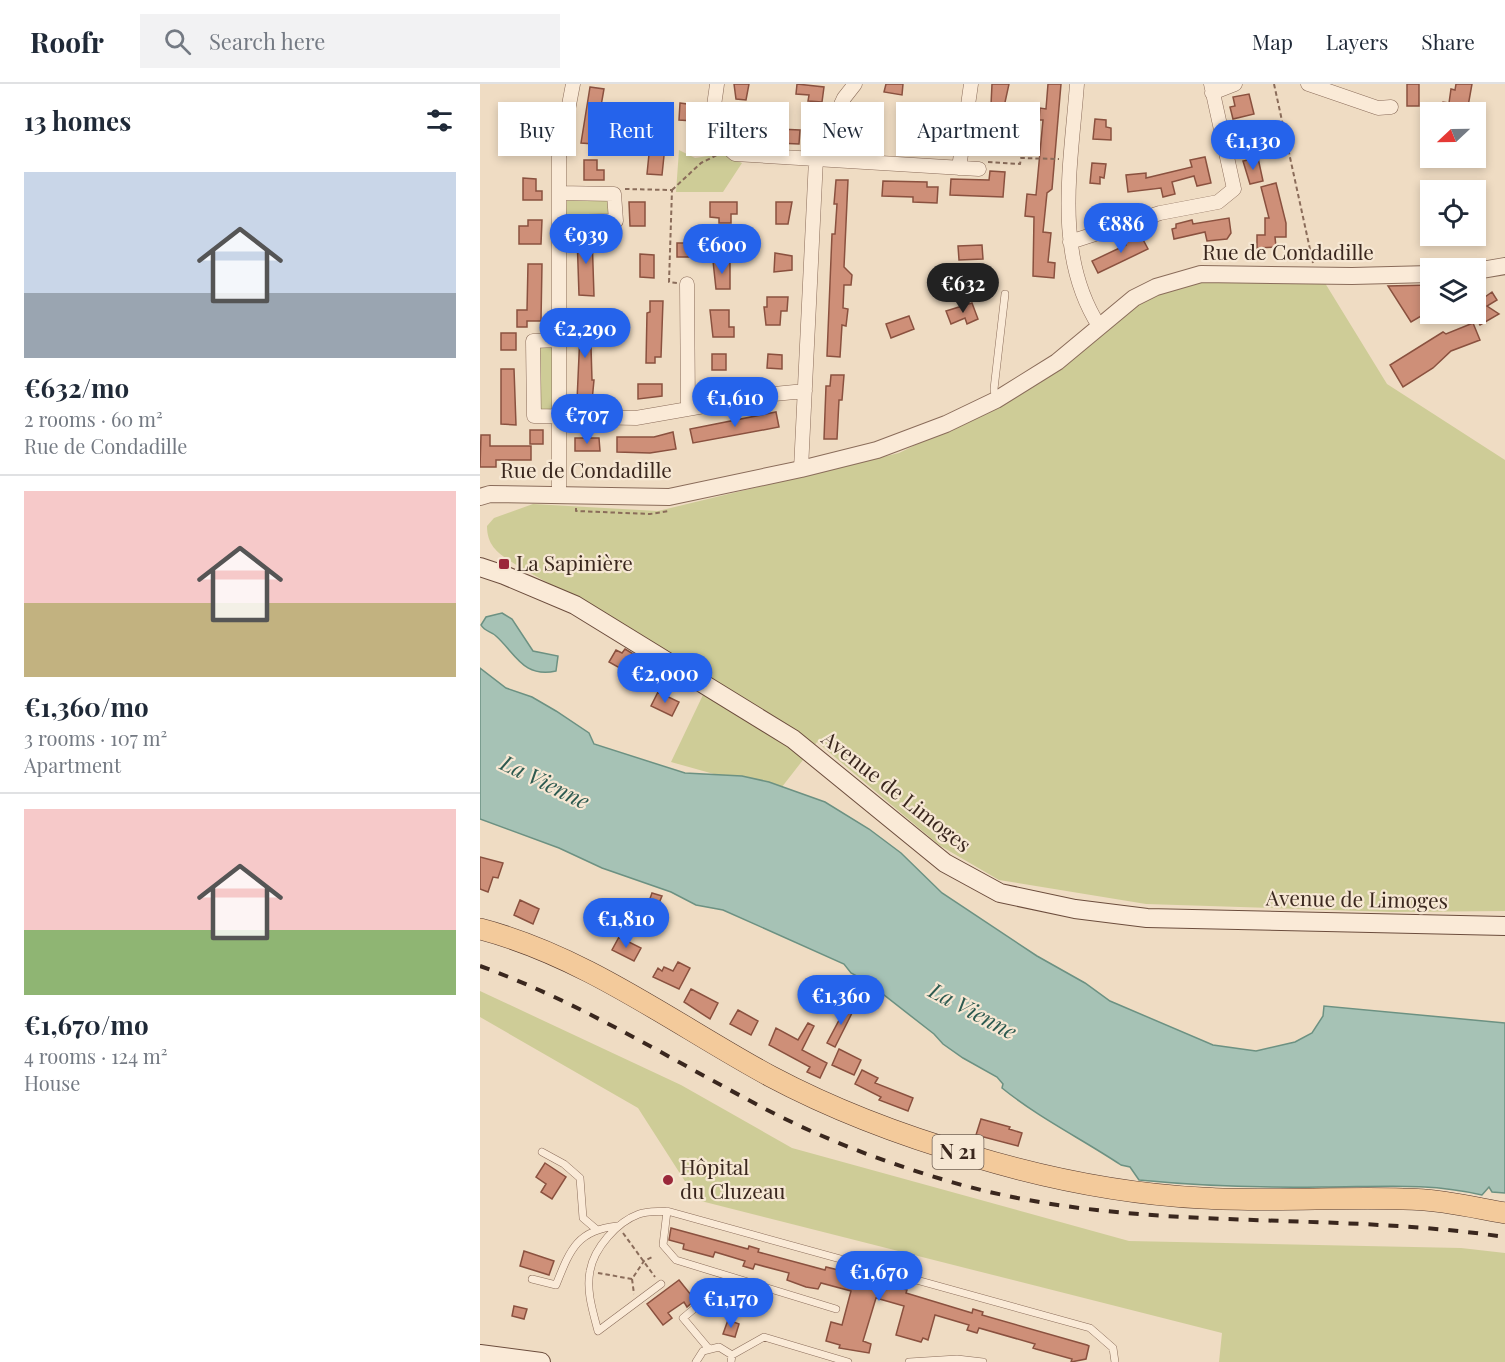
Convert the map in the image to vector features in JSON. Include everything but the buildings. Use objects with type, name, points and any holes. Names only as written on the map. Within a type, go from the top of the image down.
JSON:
[{"type":"main road","name":"Avenue de Limoges","points":[[481,563],[575,605],[793,740],[945,863],[1000,893],[1075,909],[1147,918],[1505,926]]},
{"type":"main road","name":"N 21","points":[[480,929],[539,948],[598,978],[772,1077],[821,1101],[872,1123],[973,1157],[1103,1186],[1200,1198],[1405,1199],[1505,1213]]},
{"type":"main road","points":[[480,1354],[532,1362]]},
{"type":"street","points":[[559,495],[561,418],[559,158],[573,84]]},
{"type":"street","points":[[715,102],[717,84]]},
{"type":"street","points":[[801,469],[816,159],[844,98],[855,84]]},
{"type":"street","points":[[959,168],[971,84]]},
{"type":"street","points":[[1077,84],[1067,212],[1071,254],[1086,306],[1100,326]]},
{"type":"street","points":[[1070,242],[1160,213],[1218,202],[1234,189],[1212,88],[1235,84]]},
{"type":"street","points":[[1308,84],[1378,108],[1391,107]]},
{"type":"street","points":[[767,156],[979,169]]},
{"type":"street","points":[[559,193],[614,195],[616,221],[560,222]]},
{"type":"street","points":[[1486,269],[1505,266]]},
{"type":"street","name":"Rue de Condadille","points":[[480,497],[490,494],[669,496],[801,469],[902,442],[996,400],[1058,362],[1134,298],[1201,274],[1352,276],[1420,274]]},
{"type":"street","points":[[687,284],[688,409]]},
{"type":"street","points":[[559,340],[533,341],[534,416],[636,418],[805,391]]},
{"type":"lane","points":[[996,400],[994,389],[1005,294]]},
{"type":"lane","points":[[542,1152],[564,1164],[580,1178],[583,1218],[596,1228]]},
{"type":"lane","points":[[667,1211],[663,1245],[676,1260],[836,1309]]},
{"type":"lane","points":[[661,1284],[598,1331],[591,1302],[590,1272],[598,1251],[617,1226],[640,1213],[667,1211],[1090,1328],[1113,1348],[1115,1362]]},
{"type":"lane","points":[[532,1279],[556,1285],[567,1256],[578,1242],[596,1228],[617,1226]]},
{"type":"lane","points":[[709,1349],[683,1318],[731,1278]]},
{"type":"lane","points":[[696,1362],[703,1351],[719,1347],[731,1358],[764,1337],[848,1362]]},
{"type":"lane","points":[[909,1362],[957,1359],[983,1362]]},
{"type":"path","points":[[1274,84],[1315,274]]},
{"type":"path","points":[[614,195],[623,189],[672,190],[701,163],[714,156]]},
{"type":"path","points":[[979,169],[981,162],[1020,164],[1021,158],[1071,159]]},
{"type":"path","points":[[672,190],[669,282],[687,284]]},
{"type":"path","points":[[617,1226],[661,1284]]},
{"type":"path","points":[[638,1301],[634,1295],[632,1279],[644,1261],[654,1256]]},
{"type":"path","points":[[590,1272],[632,1279]]},
{"type":"shaded area","points":[[679,150],[686,154],[686,156],[695,158],[726,156],[742,163],[723,192],[676,192]]},
{"type":"shaded area","points":[[567,199],[610,199],[610,216],[566,216]]},
{"type":"shaded area","points":[[1196,279],[1325,283],[1387,384],[1505,460],[1505,911],[1392,912],[1146,904],[999,880],[939,845],[817,742],[778,792],[671,762],[712,676],[518,566],[496,550],[489,540],[487,526],[494,518],[533,504],[658,511],[899,453],[1003,402],[1139,302]]},
{"type":"shaded area","points":[[539,347],[552,347],[552,409],[539,409]]},
{"type":"shaded area","points":[[480,991],[681,1085],[792,1148],[1129,1241],[1461,1248],[1505,1253],[1505,1362],[1219,1362],[1222,1333],[697,1200],[638,1108],[480,1017]]},
{"type":"water","points":[[502,613],[512,619],[533,651],[558,656],[556,671],[545,672],[528,668],[496,636],[481,625],[486,617]]},
{"type":"water","name":"La Vienne","points":[[480,668],[506,688],[532,697],[589,733],[594,744],[685,773],[742,776],[769,782],[825,802],[869,829],[901,853],[942,893],[1037,956],[1085,983],[1110,1001],[1213,1045],[1256,1051],[1295,1042],[1312,1033],[1323,1016],[1324,1006],[1505,1023],[1505,1193],[1492,1192],[1489,1187],[1482,1195],[1422,1187],[1254,1187],[1139,1180],[1130,1167],[1121,1165],[1016,1099],[1002,1088],[1003,1084],[997,1077],[943,1044],[934,1034],[866,981],[851,973],[844,964],[723,910],[696,905],[671,892],[602,868],[559,848],[480,819]]},
{"type":"railway","points":[[480,966],[586,1012],[806,1129],[883,1160],[962,1185],[1029,1200],[1096,1210],[1164,1216],[1369,1224],[1505,1237]]},
{"type":"place","name":"La Sapinière","points":[[504,564]]},
{"type":"place","name":"Hôpital du Cluzeau","points":[[668,1180]]}]
